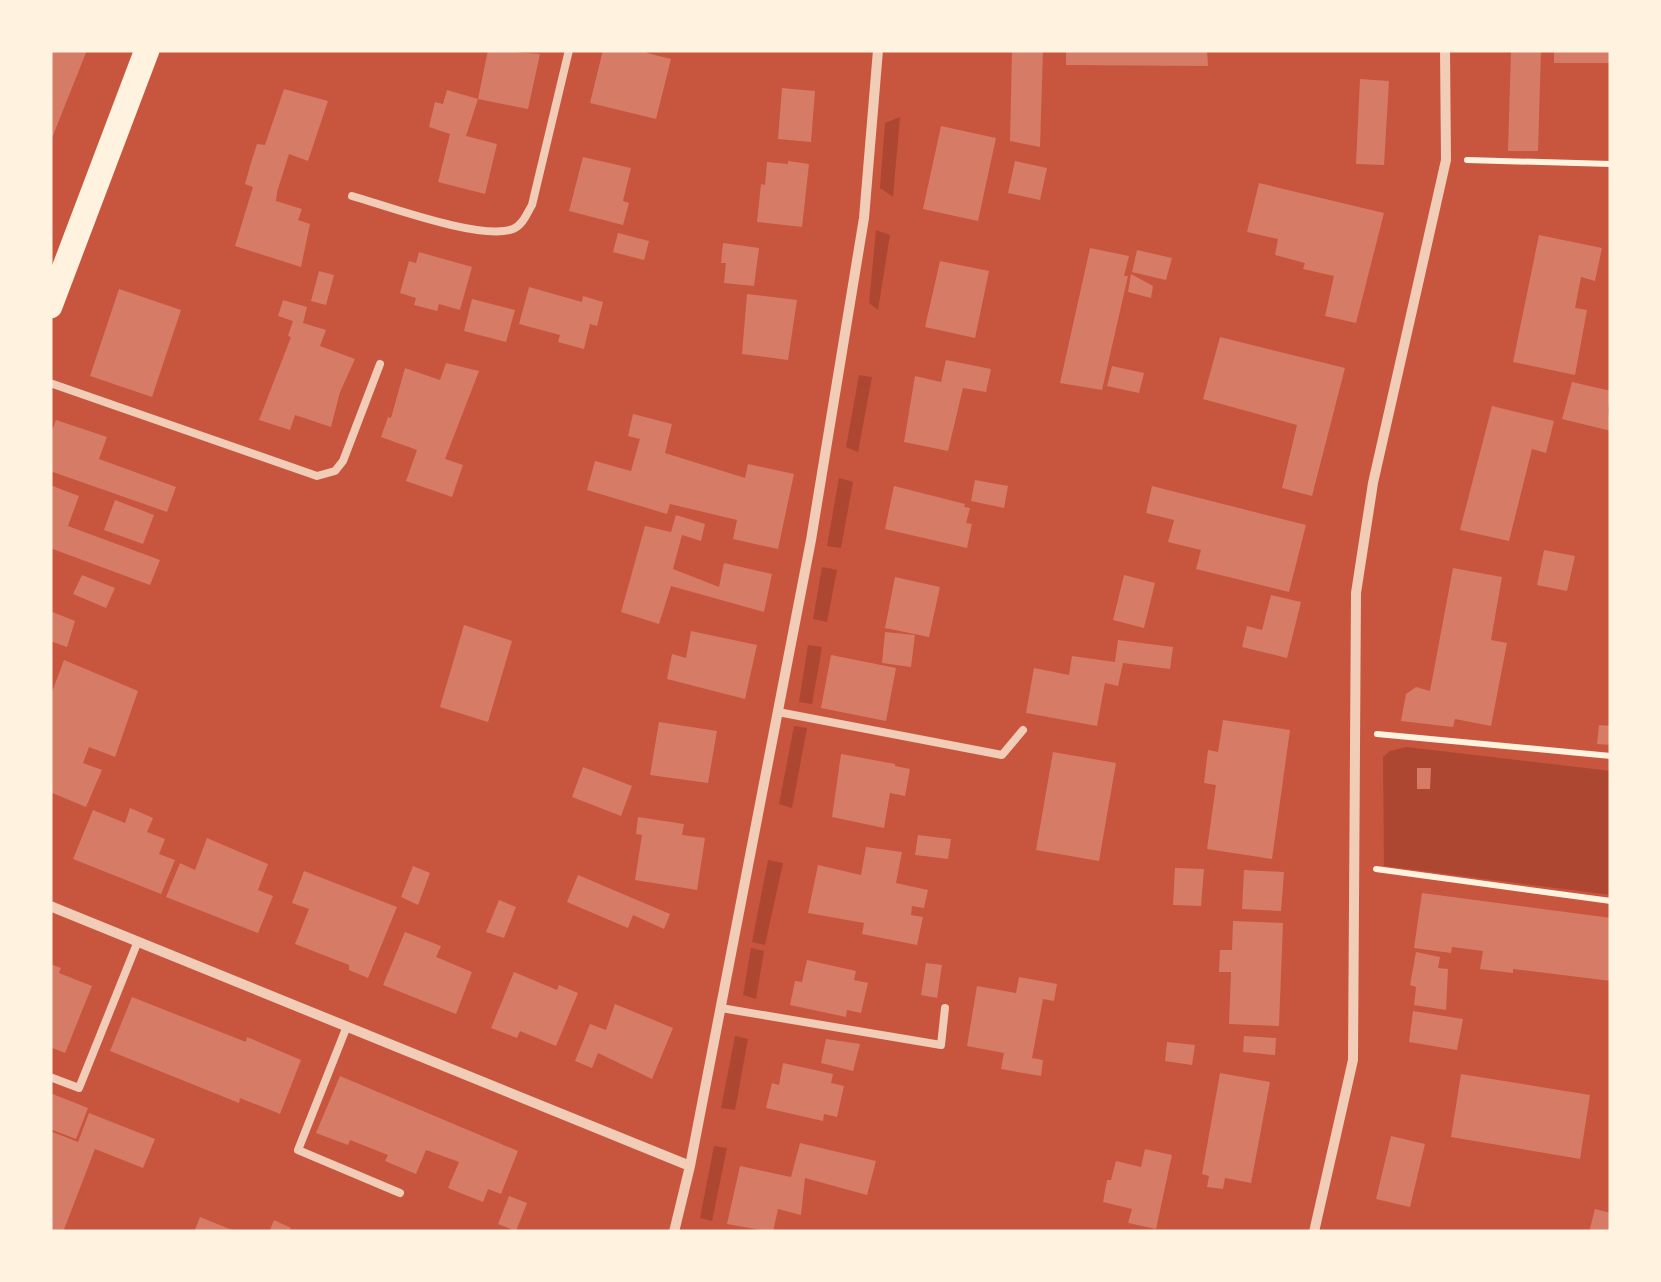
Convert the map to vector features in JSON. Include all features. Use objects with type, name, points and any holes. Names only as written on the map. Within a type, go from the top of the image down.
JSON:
[{"type":"main road","points":[[50,306],[56,277],[147,50]]},
{"type":"street","points":[[674,1232],[812,540],[864,218],[878,50]]},
{"type":"street","points":[[1314,1232],[1353,1060],[1356,593],[1372,483],[1446,160],[1445,50]]},
{"type":"street","points":[[50,906],[690,1166]]},
{"type":"lane","points":[[352,196],[479,230],[512,230],[521,224],[532,205],[570,50]]},
{"type":"lane","points":[[50,383],[317,476],[336,470],[342,461],[380,364]]},
{"type":"lane","points":[[778,712],[1002,755],[1023,730]]},
{"type":"lane","points":[[50,1077],[79,1088],[138,942]]},
{"type":"lane","points":[[721,1008],[940,1046],[946,1008]]},
{"type":"lane","points":[[347,1026],[298,1150],[400,1194]]},
{"type":"path","points":[[1446,160],[1611,164]]},
{"type":"path","points":[[1356,732],[1611,756]]},
{"type":"path","points":[[1355,866],[1611,901]]},
{"type":"shaded area","points":[[900,117],[893,197],[880,188],[885,123]]},
{"type":"shaded area","points":[[876,230],[890,235],[878,310],[869,303]]},
{"type":"shaded area","points":[[859,375],[872,377],[858,452],[846,447]]},
{"type":"shaded area","points":[[839,478],[853,482],[841,548],[827,546]]},
{"type":"shaded area","points":[[822,567],[837,570],[827,622],[813,619]]},
{"type":"shaded area","points":[[808,645],[822,647],[812,704],[799,702]]},
{"type":"shaded area","points":[[794,726],[807,728],[792,808],[779,804]]},
{"type":"shaded area","points":[[1406,747],[1611,771],[1611,895],[1384,866],[1383,757]]},
{"type":"shaded area","points":[[768,860],[783,863],[765,945],[752,942]]},
{"type":"shaded area","points":[[751,948],[764,951],[756,999],[743,995]]},
{"type":"shaded area","points":[[735,1036],[748,1039],[735,1110],[721,1108]]},
{"type":"shaded area","points":[[714,1146],[727,1148],[712,1221],[700,1218]]},
{"type":"building","points":[[50,50],[87,50],[50,143]]},
{"type":"building","points":[[488,50],[540,54],[528,109],[478,99]]},
{"type":"building","points":[[603,50],[648,50],[647,53],[671,59],[656,119],[590,103]]},
{"type":"building","points":[[1012,50],[1043,50],[1040,147],[1010,141]]},
{"type":"building","points":[[1066,50],[1207,50],[1208,66],[1066,65]]},
{"type":"building","points":[[1511,50],[1541,50],[1538,151],[1508,151]]},
{"type":"building","points":[[1554,50],[1611,50],[1611,63],[1554,63]]},
{"type":"building","points":[[1360,79],[1389,81],[1384,165],[1356,164]]},
{"type":"building","points":[[782,88],[815,91],[811,142],[778,139]]},
{"type":"building","points":[[284,89],[328,101],[308,161],[289,154],[277,192],[276,201],[302,209],[298,220],[310,224],[301,267],[235,246],[253,187],[245,184],[250,166],[257,144],[265,145]]},
{"type":"building","points":[[447,90],[478,99],[466,136],[497,144],[485,194],[438,182],[450,134],[429,127],[435,102],[443,104]]},
{"type":"building","points":[[941,126],[996,138],[978,221],[923,209]]},
{"type":"building","points":[[583,157],[631,168],[623,201],[629,203],[623,225],[569,211]]},
{"type":"building","points":[[1015,161],[1047,168],[1040,200],[1008,193]]},
{"type":"building","points":[[767,162],[809,164],[802,227],[757,222]]},
{"type":"building","points":[[1259,183],[1384,213],[1356,323],[1325,316],[1334,276],[1303,269],[1305,263],[1275,255],[1278,239],[1247,232]]},
{"type":"building","points":[[618,233],[649,241],[644,260],[613,252]]},
{"type":"building","points":[[1539,235],[1602,248],[1595,281],[1581,277],[1575,308],[1587,310],[1575,375],[1513,362]]},
{"type":"building","points":[[723,243],[759,248],[754,286],[724,283]]},
{"type":"building","points":[[1090,248],[1129,256],[1102,390],[1060,383]]},
{"type":"building","points":[[1137,250],[1172,258],[1166,280],[1132,272]]},
{"type":"building","points":[[419,252],[472,267],[460,310],[439,304],[437,311],[414,305],[416,298],[400,293],[409,261],[416,263]]},
{"type":"building","points":[[940,261],[989,271],[975,338],[925,327]]},
{"type":"building","points":[[319,271],[334,275],[326,305],[311,301]]},
{"type":"building","points":[[1131,274],[1153,286],[1151,298],[1128,292]]},
{"type":"building","points":[[529,287],[582,302],[583,296],[603,302],[597,326],[590,324],[584,349],[558,342],[560,335],[519,324]]},
{"type":"building","points":[[119,289],[181,310],[152,397],[90,376]]},
{"type":"building","points":[[747,294],[797,300],[788,360],[742,354]]},
{"type":"building","points":[[472,299],[515,310],[506,342],[464,331]]},
{"type":"building","points":[[283,300],[307,307],[303,323],[326,330],[320,346],[355,359],[340,392],[331,427],[295,415],[290,430],[259,420],[291,337],[288,336],[293,321],[278,316]]},
{"type":"building","points":[[1220,337],[1345,368],[1312,496],[1282,488],[1297,425],[1203,399]]},
{"type":"building","points":[[946,360],[991,369],[986,392],[963,388],[948,451],[904,442],[915,376],[941,382]]},
{"type":"building","points":[[446,363],[479,371],[445,459],[463,465],[452,497],[406,481],[417,450],[381,437],[388,417],[391,418],[405,368],[440,380]]},
{"type":"building","points":[[1112,366],[1144,373],[1139,393],[1107,386]]},
{"type":"building","points":[[1572,382],[1611,391],[1611,431],[1562,419]]},
{"type":"building","points":[[1492,406],[1554,421],[1546,453],[1532,449],[1509,541],[1460,530]]},
{"type":"building","points":[[633,414],[672,424],[665,453],[745,478],[748,464],[794,474],[778,549],[733,539],[737,520],[670,504],[667,514],[587,490],[595,461],[631,471],[640,439],[628,436]]},
{"type":"building","points":[[56,420],[107,437],[99,459],[176,487],[167,512],[50,471],[50,436]]},
{"type":"building","points":[[975,480],[1008,486],[1004,508],[971,501]]},
{"type":"building","points":[[50,485],[79,496],[68,526],[160,560],[150,585],[50,548]]},
{"type":"building","points":[[894,486],[970,508],[966,523],[972,524],[967,548],[885,529]]},
{"type":"building","points":[[1152,486],[1306,525],[1289,592],[1196,569],[1201,550],[1168,542],[1174,520],[1146,513]]},
{"type":"building","points":[[115,500],[154,515],[143,544],[104,530]]},
{"type":"building","points":[[676,515],[705,524],[701,541],[682,535],[673,569],[719,587],[724,563],[772,574],[764,612],[671,586],[659,624],[621,612],[645,526],[671,532]]},
{"type":"building","points":[[1544,550],[1575,556],[1567,591],[1537,585]]},
{"type":"building","points":[[1453,568],[1502,577],[1491,640],[1507,643],[1491,726],[1455,719],[1453,727],[1401,721],[1406,694],[1416,687],[1430,691]]},
{"type":"building","points":[[82,575],[115,588],[106,608],[73,594]]},
{"type":"building","points":[[1124,575],[1155,583],[1144,628],[1113,620]]},
{"type":"building","points":[[895,577],[940,587],[929,637],[885,628]]},
{"type":"building","points":[[1271,595],[1301,602],[1287,658],[1242,647],[1247,626],[1262,630]]},
{"type":"building","points":[[50,611],[75,621],[67,647],[50,641]]},
{"type":"building","points":[[464,625],[512,641],[488,722],[440,707]]},
{"type":"building","points":[[691,631],[757,645],[745,699],[667,679],[672,654],[686,658]]},
{"type":"building","points":[[885,632],[915,635],[911,667],[882,663]]},
{"type":"building","points":[[1118,640],[1173,647],[1170,669],[1123,663],[1118,686],[1105,683],[1097,726],[1026,713],[1034,668],[1069,675],[1072,656],[1115,662]]},
{"type":"building","points":[[831,655],[896,668],[886,721],[821,708]]},
{"type":"building","points":[[64,660],[138,691],[115,757],[89,747],[83,763],[102,770],[86,807],[50,792],[50,697]]},
{"type":"building","points":[[1223,720],[1290,730],[1272,859],[1207,849],[1216,785],[1204,783],[1208,750],[1218,752]]},
{"type":"building","points":[[659,722],[717,731],[708,783],[650,775]]},
{"type":"building","points":[[1599,725],[1611,726],[1611,745],[1597,744]]},
{"type":"building","points":[[1053,752],[1116,763],[1099,861],[1036,850]]},
{"type":"building","points":[[841,754],[910,769],[905,796],[890,793],[884,828],[832,817]]},
{"type":"building","points":[[583,767],[632,786],[621,816],[572,797]]},
{"type":"building","points":[[1417,768],[1431,768],[1430,789],[1417,789]]},
{"type":"building","points":[[130,808],[153,818],[147,832],[165,839],[159,854],[175,860],[161,894],[73,859],[93,810],[125,823]]},
{"type":"building","points":[[638,817],[684,824],[682,835],[705,838],[697,890],[635,880],[642,835],[636,834]]},
{"type":"building","points":[[918,835],[951,839],[948,859],[915,855]]},
{"type":"building","points":[[207,838],[268,864],[258,890],[273,896],[258,933],[166,897],[180,863],[195,870]]},
{"type":"building","points":[[866,847],[902,852],[896,883],[928,890],[924,908],[912,906],[911,915],[923,917],[917,945],[862,934],[864,923],[808,913],[818,865],[861,875]]},
{"type":"building","points":[[413,866],[430,873],[418,905],[401,897]]},
{"type":"building","points":[[1175,868],[1204,869],[1201,906],[1173,905]]},
{"type":"building","points":[[1244,870],[1284,872],[1281,911],[1242,909]]},
{"type":"building","points":[[304,871],[397,907],[368,978],[349,970],[349,965],[295,944],[309,909],[292,903]]},
{"type":"building","points":[[578,875],[670,914],[664,929],[633,915],[628,928],[567,902]]},
{"type":"building","points":[[1422,893],[1611,918],[1611,981],[1513,969],[1513,973],[1480,969],[1483,951],[1452,947],[1451,953],[1414,948]]},
{"type":"building","points":[[499,900],[516,907],[504,938],[486,932]]},
{"type":"building","points":[[1233,921],[1283,923],[1279,1026],[1229,1024],[1231,972],[1219,972],[1220,950],[1232,950]]},
{"type":"building","points":[[405,932],[441,946],[436,957],[472,972],[456,1014],[383,985]]},
{"type":"building","points":[[1416,952],[1440,957],[1438,968],[1448,969],[1446,1010],[1414,1005],[1416,987],[1410,985]]},
{"type":"building","points":[[807,960],[856,971],[854,980],[868,983],[861,1013],[847,1010],[846,1017],[790,1005],[795,981],[802,982]]},
{"type":"building","points":[[926,963],[942,965],[937,998],[921,995]]},
{"type":"building","points":[[50,964],[61,968],[59,973],[92,986],[65,1053],[50,1047]]},
{"type":"building","points":[[514,972],[557,990],[559,985],[578,993],[556,1046],[520,1031],[517,1038],[491,1028]]},
{"type":"building","points":[[1019,977],[1057,984],[1054,1001],[1043,999],[1032,1058],[1043,1060],[1041,1076],[1001,1069],[1004,1053],[967,1046],[977,986],[1016,993]]},
{"type":"building","points":[[132,997],[301,1060],[280,1114],[240,1098],[239,1103],[110,1051]]},
{"type":"building","points":[[615,1004],[673,1028],[652,1079],[598,1053],[592,1068],[575,1061],[590,1024],[606,1030]]},
{"type":"building","points":[[1413,1011],[1463,1019],[1457,1050],[1409,1042]]},
{"type":"building","points":[[1244,1036],[1276,1038],[1275,1055],[1243,1052]]},
{"type":"building","points":[[826,1039],[860,1044],[853,1071],[821,1063]]},
{"type":"building","points":[[1167,1042],[1195,1045],[1192,1065],[1165,1061]]},
{"type":"building","points":[[783,1063],[833,1074],[831,1083],[844,1086],[837,1117],[824,1114],[823,1121],[766,1108],[772,1083],[779,1085]]},
{"type":"building","points":[[1220,1073],[1270,1082],[1251,1183],[1225,1178],[1223,1189],[1207,1187],[1209,1176],[1202,1174]]},
{"type":"building","points":[[1461,1074],[1590,1095],[1580,1159],[1451,1137]]},
{"type":"building","points":[[340,1076],[518,1151],[501,1194],[488,1189],[483,1202],[448,1188],[459,1162],[426,1150],[416,1174],[385,1161],[388,1155],[350,1140],[348,1145],[316,1133]]},
{"type":"building","points":[[50,1093],[88,1108],[76,1139],[50,1129]]},
{"type":"building","points":[[89,1113],[155,1139],[143,1168],[95,1149],[63,1232],[50,1232],[50,1131],[78,1142]]},
{"type":"building","points":[[1391,1136],[1425,1144],[1410,1207],[1376,1199]]},
{"type":"building","points":[[800,1143],[876,1161],[867,1195],[805,1178],[801,1215],[778,1209],[773,1232],[727,1224],[740,1166],[791,1177]]},
{"type":"building","points":[[1145,1149],[1172,1155],[1156,1229],[1128,1223],[1132,1209],[1103,1202],[1116,1161],[1141,1167]]},
{"type":"building","points":[[509,1196],[527,1203],[516,1231],[498,1224]]},
{"type":"building","points":[[1595,1209],[1611,1213],[1611,1232],[1589,1232]]},
{"type":"building","points":[[200,1217],[237,1232],[194,1232]]},
{"type":"building","points":[[274,1220],[291,1228],[289,1232],[269,1232]]}]
